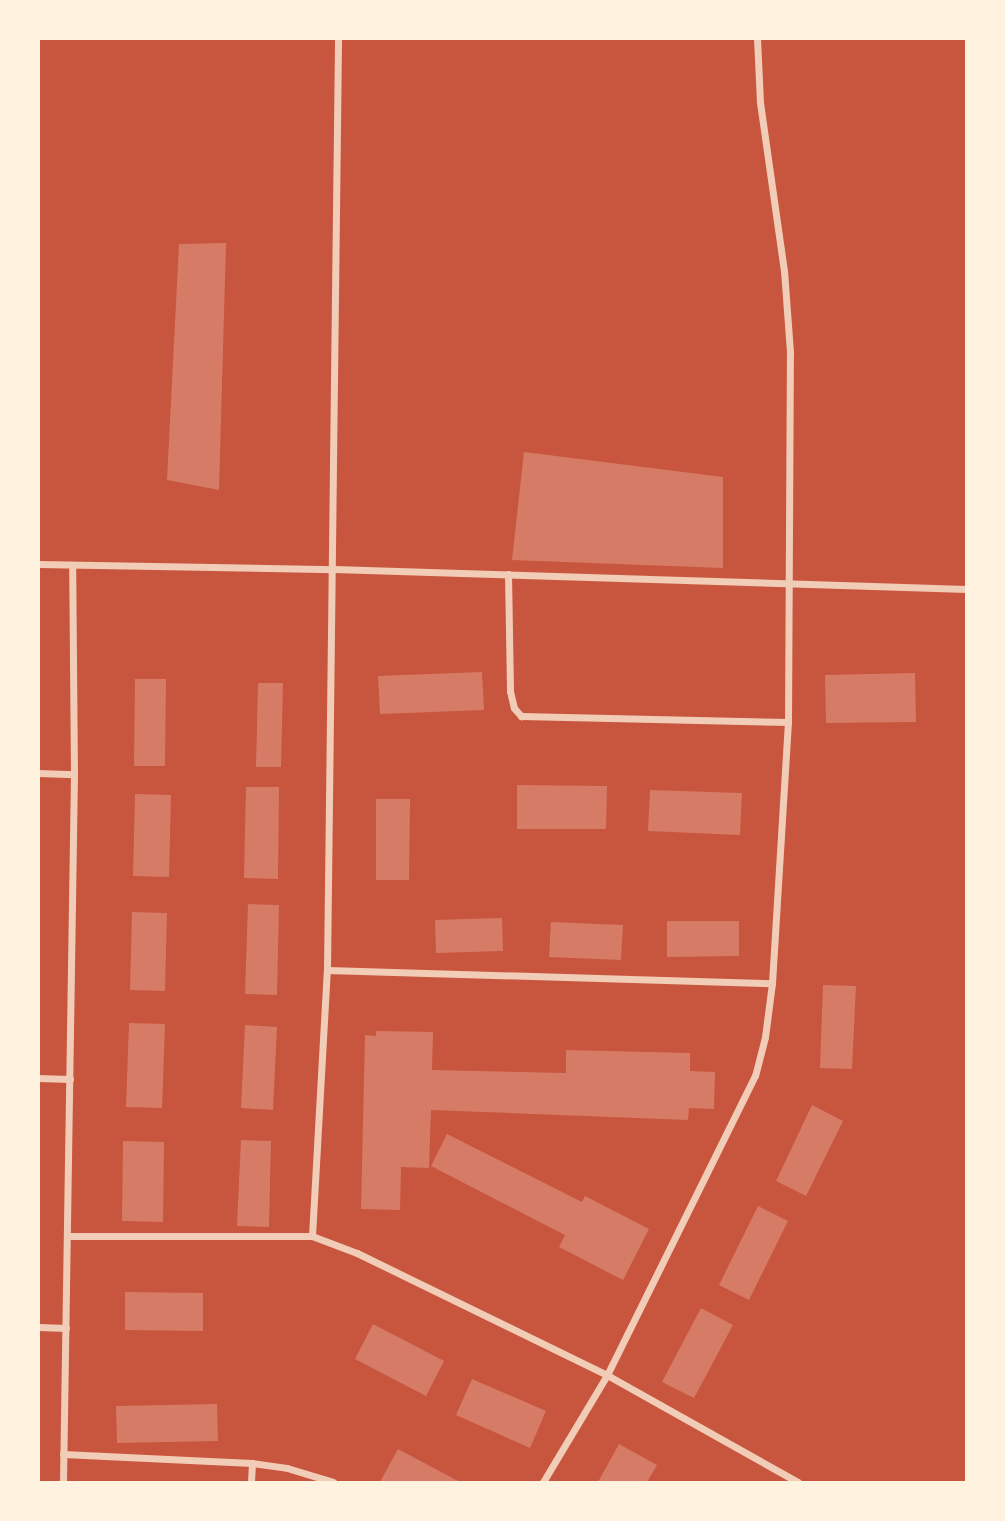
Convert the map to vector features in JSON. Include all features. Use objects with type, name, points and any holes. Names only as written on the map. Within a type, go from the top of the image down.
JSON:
[{"type":"street","points":[[312,1236],[327,970],[334,569],[338,38]]},
{"type":"street","points":[[543,1482],[607,1375],[755,1076],[765,1037],[772,983],[788,722],[790,352],[784,271],[760,102],[757,38]]},
{"type":"street","points":[[38,564],[334,569],[967,589]]},
{"type":"street","points":[[63,1482],[74,774],[72,565]]},
{"type":"street","points":[[508,574],[510,691],[513,708],[521,716],[788,722]]},
{"type":"street","points":[[38,773],[74,774]]},
{"type":"street","points":[[327,970],[772,983]]},
{"type":"street","points":[[38,1078],[70,1079]]},
{"type":"street","points":[[67,1236],[312,1236],[357,1253],[607,1375],[798,1482]]},
{"type":"street","points":[[38,1327],[66,1328]]},
{"type":"street","points":[[63,1454],[251,1462],[287,1468],[333,1482]]},
{"type":"street","points":[[251,1462],[251,1482]]},
{"type":"building","points":[[226,243],[219,490],[167,480],[179,244]]},
{"type":"building","points":[[524,452],[723,477],[723,568],[512,560]]},
{"type":"building","points":[[482,672],[484,710],[380,714],[378,676]]},
{"type":"building","points":[[915,673],[916,722],[826,723],[825,675]]},
{"type":"building","points":[[135,679],[166,679],[165,766],[134,766]]},
{"type":"building","points":[[258,683],[283,683],[281,767],[256,767]]},
{"type":"building","points":[[517,785],[607,786],[606,829],[517,829]]},
{"type":"building","points":[[246,787],[279,787],[278,879],[244,878]]},
{"type":"building","points":[[650,790],[742,793],[740,835],[648,831]]},
{"type":"building","points":[[135,794],[171,795],[169,877],[133,876]]},
{"type":"building","points":[[376,799],[410,799],[409,880],[376,880]]},
{"type":"building","points":[[248,904],[279,905],[277,995],[245,994]]},
{"type":"building","points":[[132,912],[167,913],[165,991],[130,990]]},
{"type":"building","points":[[502,918],[503,951],[436,953],[435,920]]},
{"type":"building","points":[[667,921],[739,921],[739,956],[667,957]]},
{"type":"building","points":[[551,922],[623,925],[621,960],[549,957]]},
{"type":"building","points":[[823,985],[856,986],[852,1069],[820,1068]]},
{"type":"building","points":[[129,1023],[165,1024],[162,1108],[126,1107]]},
{"type":"building","points":[[245,1025],[277,1027],[273,1110],[241,1108]]},
{"type":"building","points":[[376,1031],[433,1032],[432,1070],[566,1073],[566,1050],[690,1053],[690,1071],[715,1072],[714,1109],[689,1108],[688,1120],[431,1110],[429,1168],[401,1167],[400,1210],[361,1209],[365,1035],[376,1036]]},
{"type":"building","points":[[812,1105],[843,1121],[806,1196],[776,1181]]},
{"type":"building","points":[[447,1134],[582,1202],[585,1196],[649,1229],[623,1280],[559,1247],[565,1235],[431,1166]]},
{"type":"building","points":[[241,1140],[271,1141],[269,1227],[237,1226]]},
{"type":"building","points":[[123,1141],[164,1142],[163,1222],[122,1221]]},
{"type":"building","points":[[758,1206],[788,1221],[749,1300],[719,1285]]},
{"type":"building","points":[[125,1292],[203,1293],[203,1331],[125,1330]]},
{"type":"building","points":[[701,1308],[733,1325],[694,1398],[662,1382]]},
{"type":"building","points":[[373,1324],[444,1361],[426,1396],[355,1359]]},
{"type":"building","points":[[472,1379],[546,1411],[530,1448],[456,1415]]},
{"type":"building","points":[[217,1404],[218,1441],[117,1443],[116,1406]]},
{"type":"building","points":[[619,1444],[657,1465],[647,1482],[598,1482]]},
{"type":"building","points":[[398,1449],[460,1482],[380,1482]]}]
